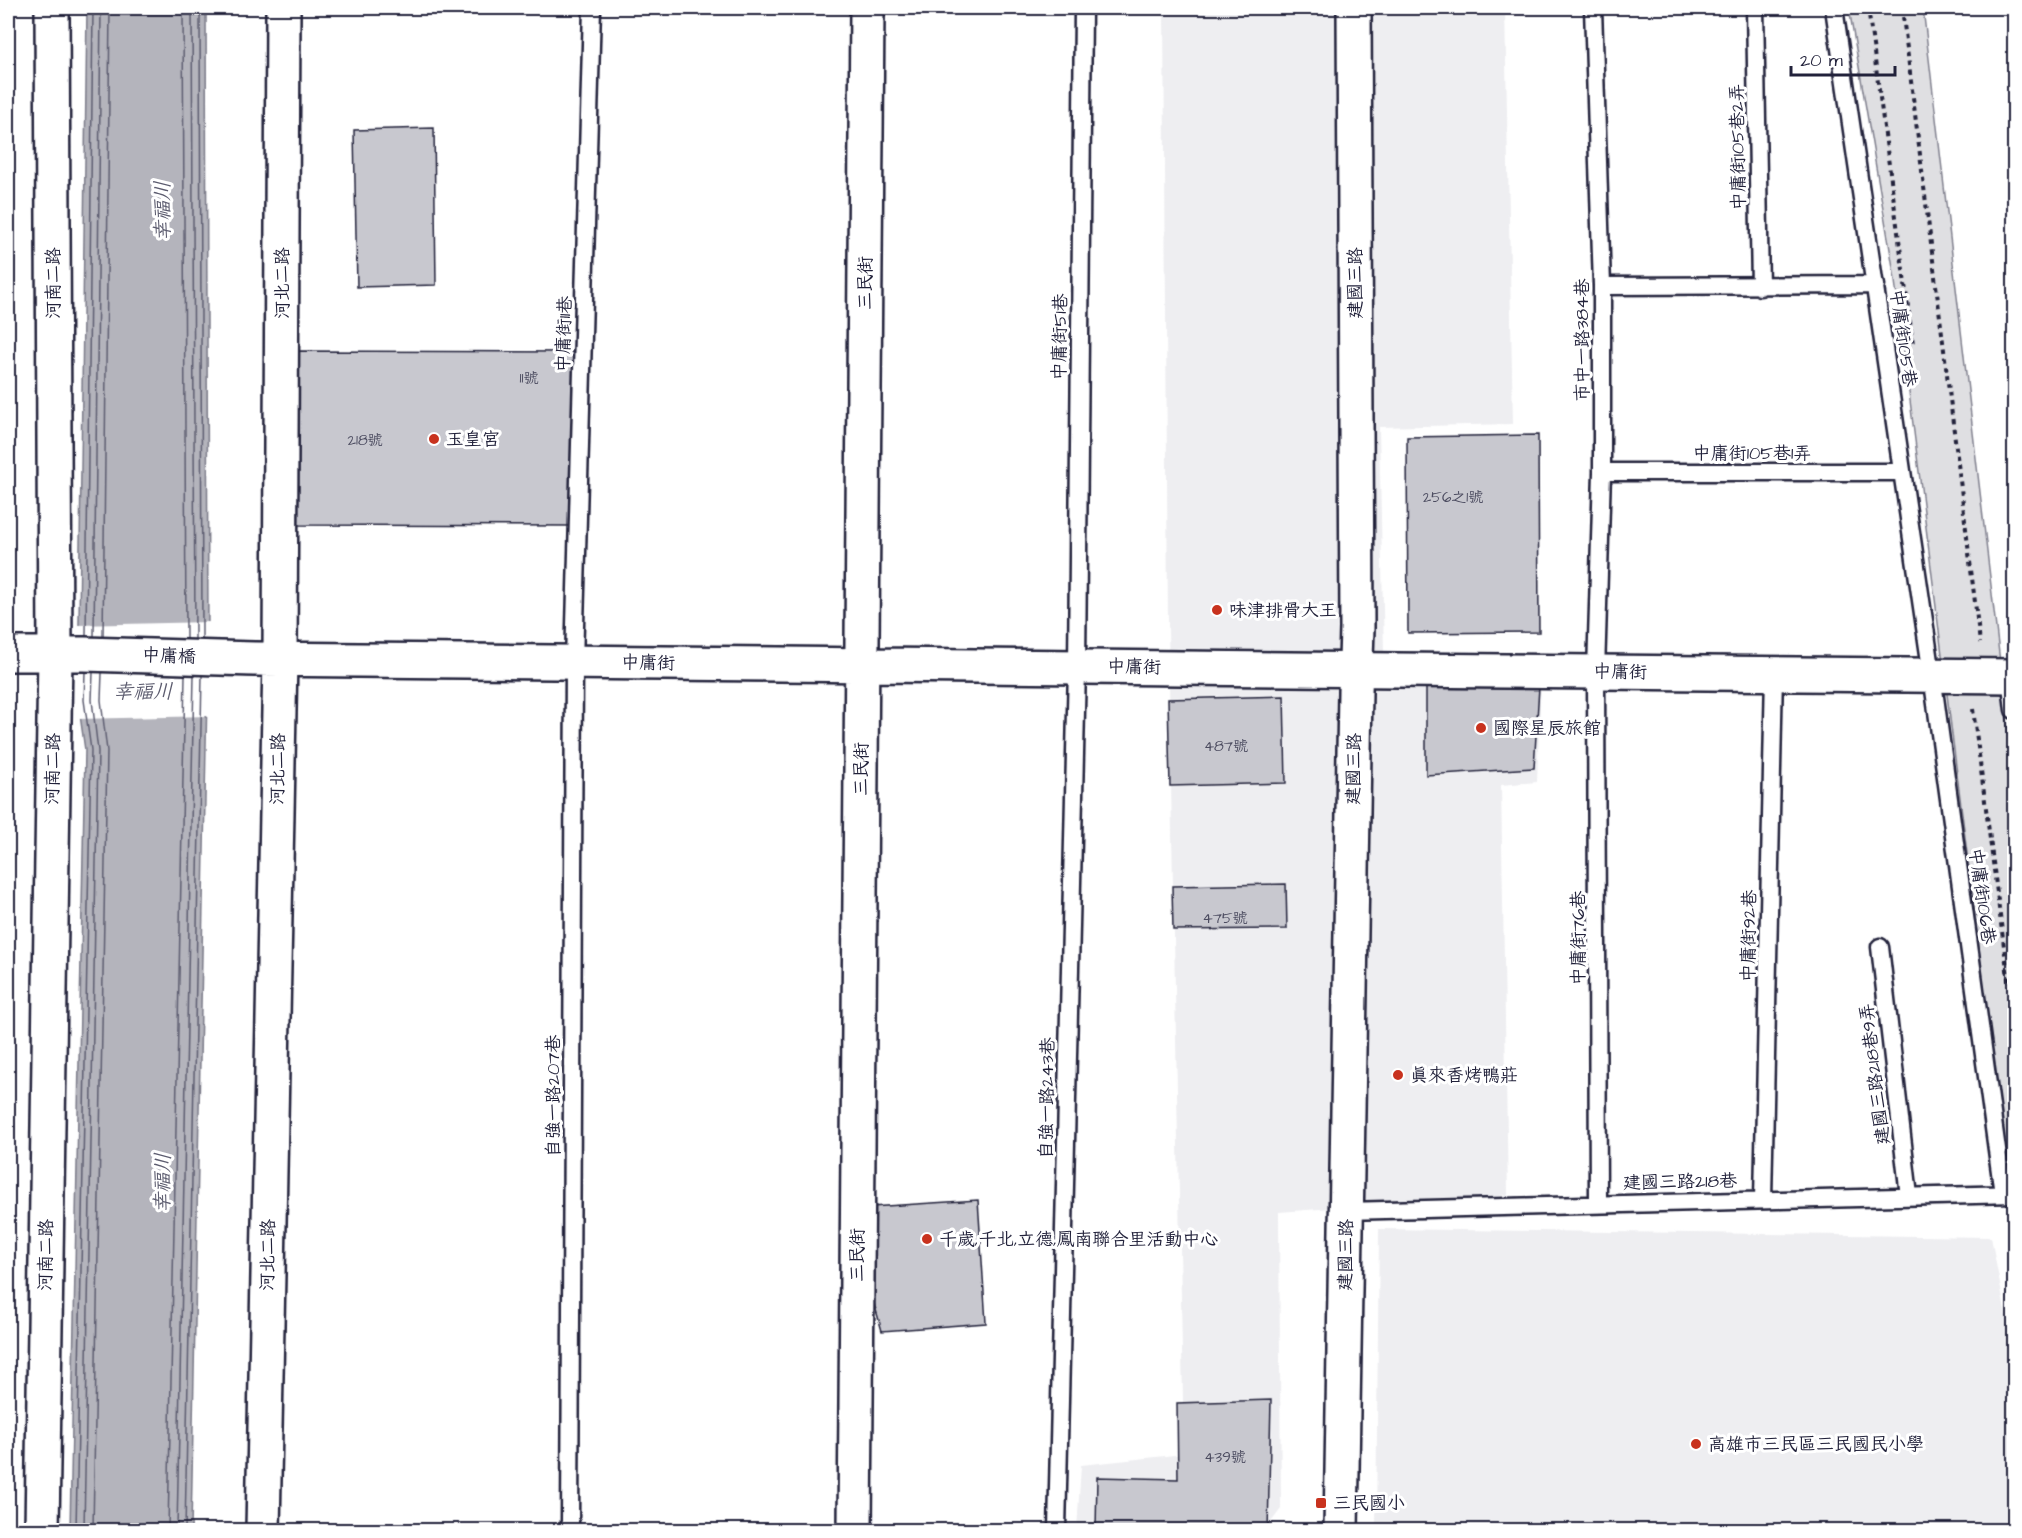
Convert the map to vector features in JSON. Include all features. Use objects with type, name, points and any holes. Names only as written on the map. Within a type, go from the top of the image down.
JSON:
[{"type":"street","name":"河南二路","points":[[42,1530],[70,654],[52,8]]},
{"type":"street","name":"河北二路","points":[[263,1530],[267,659],[283,8]]},
{"type":"street","name":"三民街","points":[[855,1530],[867,8]]},
{"type":"street","name":"建國三路","points":[[1341,1530],[1358,628],[1354,8]]},
{"type":"street","name":"中庸橋","points":[[8,654],[267,659]]},
{"type":"street","name":"中庸街","points":[[267,659],[2012,676]]},
{"type":"lane","name":"中庸街11巷","points":[[574,662],[592,8]]},
{"type":"lane","name":"中庸街51巷","points":[[1077,667],[1083,8]]},
{"type":"lane","name":"市中一路384巷","points":[[1593,8],[1602,286],[1602,472],[1596,672]]},
{"type":"lane","name":"中庸街105巷2弄","points":[[1755,8],[1761,286]]},
{"type":"lane","name":"中庸街105巷","points":[[1834,8],[1902,472],[1953,675]]},
{"type":"lane","points":[[1602,286],[1876,285]]},
{"type":"lane","name":"中庸街105巷1弄","points":[[1602,472],[1902,472]]},
{"type":"lane","name":"自強一路207巷","points":[[570,1530],[574,662]]},
{"type":"lane","name":"自強一路243巷","points":[[1057,1530],[1077,667]]},
{"type":"lane","name":"中庸街76巷","points":[[1596,672],[1598,1204]]},
{"type":"lane","name":"中庸街92巷","points":[[1763,1200],[1774,674]]},
{"type":"lane","name":"中庸街106巷","points":[[1953,675],[2009,1194]]},
{"type":"lane","points":[[2012,676],[2014,710]]},
{"type":"lane","name":"建國三路218巷9弄","points":[[1880,947],[1909,1196]]},
{"type":"lane","name":"建國三路218巷","points":[[1346,1211],[2009,1194]]},
{"type":"path","points":[[1868,8],[1913,348]]},
{"type":"path","points":[[1902,8],[1982,662],[1956,665],[1953,675],[2014,1023]]},
{"type":"shaded area","points":[[1164,8],[1505,8],[1513,424],[1379,427],[1384,653],[1542,658],[1537,782],[1501,785],[1508,1195],[1279,1212],[1281,1509],[1265,1530],[1077,1530],[1081,1465],[1184,1454],[1168,627]]},
{"type":"shaded area","points":[[1849,8],[1923,8],[2014,781],[2014,1186],[2009,1187],[1894,273]]},
{"type":"shaded area","name":"高雄市三民區三民國民小學","points":[[1379,1229],[1991,1237],[2014,1358],[2014,1530],[1376,1530]]},
{"type":"shaded area","points":[[955,1522],[1015,1530],[633,1530]]},
{"type":"water","name":"幸福川","points":[[87,8],[206,8],[208,641],[191,1530],[70,1530],[85,750],[78,701]]},
{"type":"pier","points":[[211,622],[210,716],[77,719],[75,701],[77,625]]},
{"type":"building","points":[[434,128],[436,285],[357,287],[354,130]]},
{"type":"building","name":"玉皇宮","points":[[297,351],[573,352],[571,526],[296,525]]},
{"type":"building","points":[[1538,435],[1539,632],[1408,633],[1407,437]]},
{"type":"building","name":"國際星辰旅館","points":[[1539,687],[1534,768],[1426,775],[1426,688]]},
{"type":"building","points":[[1284,696],[1286,783],[1170,786],[1168,699]]},
{"type":"building","points":[[1286,884],[1287,929],[1173,930],[1172,886]]},
{"type":"building","name":"千歲,千北,立德,鳳南聯合里活動中心","points":[[978,1200],[986,1323],[882,1331],[866,1275],[875,1271],[871,1207]]},
{"type":"building","points":[[1271,1400],[1268,1530],[1096,1530],[1097,1477],[1178,1479],[1177,1403]]},
{"type":"place","name":"玉皇宮","points":[[434,439]]},
{"type":"place","name":"味津排骨大王","points":[[1217,610]]},
{"type":"place","name":"國際星辰旅館","points":[[1481,728]]},
{"type":"place","name":"真來香烤鴨莊","points":[[1398,1075]]},
{"type":"place","name":"千歲,千北,立德,鳳南聯合里活動中心","points":[[927,1239]]},
{"type":"place","name":"高雄市三民區三民國民小學","points":[[1696,1444]]},
{"type":"place","name":"三民國小","points":[[1321,1503]]}]
